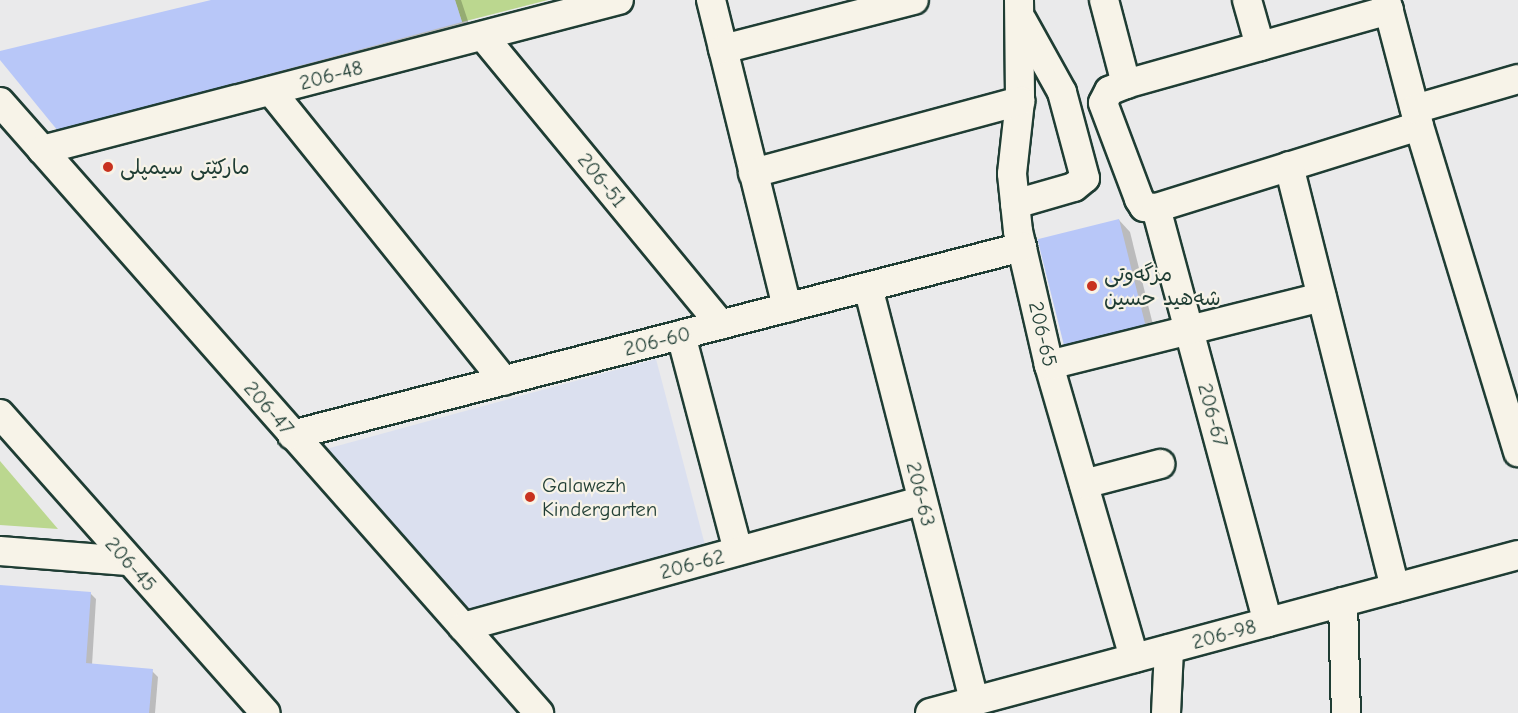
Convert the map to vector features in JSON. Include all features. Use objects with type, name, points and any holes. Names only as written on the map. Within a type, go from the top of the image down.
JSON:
[{"type":"street","name":"206-48","points":[[42,150],[619,0]]},
{"type":"street","points":[[711,0],[786,308]]},
{"type":"street","points":[[723,49],[914,0]]},
{"type":"street","points":[[1104,0],[1126,84],[1260,46],[1387,5],[1417,117],[1509,385],[1518,452]]},
{"type":"street","points":[[1247,0],[1260,46]]},
{"type":"street","points":[[1015,204],[1074,187],[1085,178],[1062,92],[1020,9]]},
{"type":"street","name":"206-65","points":[[1020,9],[1020,101],[1012,174],[1022,248],[1049,365],[1134,658]]},
{"type":"street","name":"206-51","points":[[483,36],[721,325]]},
{"type":"street","points":[[1148,203],[1288,166],[1518,79]]},
{"type":"street","name":"206-67","points":[[1126,84],[1109,91],[1103,104],[1148,203],[1191,330],[1268,622]]},
{"type":"street","points":[[271,91],[504,381]]},
{"type":"street","points":[[753,173],[1020,101]]},
{"type":"street","name":"206-47","points":[[0,102],[539,713]]},
{"type":"street","points":[[1288,166],[1395,588]]},
{"type":"street","name":"206-60","points":[[292,435],[1022,248]]},
{"type":"street","name":"206-63","points":[[868,287],[974,701]]},
{"type":"street","points":[[1049,365],[1322,297]]},
{"type":"street","points":[[681,335],[738,551]]},
{"type":"street","name":"206-45","points":[[0,414],[265,713]]},
{"type":"street","points":[[1084,484],[1160,464]]},
{"type":"street","name":"206-62","points":[[463,627],[922,501]]},
{"type":"street","points":[[0,551],[128,561]]},
{"type":"street","name":"206-98","points":[[930,713],[1518,555]]},
{"type":"street","points":[[1343,602],[1346,713]]},
{"type":"street","points":[[1166,713],[1169,649]]},
{"type":"shaded area","name":"Galawezh Kindergarten","points":[[656,359],[705,545],[474,615],[326,449]]},
{"type":"green space","points":[[455,0],[548,0],[462,22]]},
{"type":"green space","points":[[0,461],[58,529],[0,525]]},
{"type":"building","points":[[211,0],[455,0],[462,22],[58,131],[0,60],[0,51]]},
{"type":"building","name":"مزگەوتی شەهید حسين","points":[[1119,219],[1148,334],[1066,355],[1037,239]]},
{"type":"building","points":[[0,585],[91,592],[86,663],[153,669],[149,713],[0,713]]},
{"type":"place","name":"مارکێتی سیمپلی","points":[[108,167]]},
{"type":"place","name":"مزگەوتی شەهید حسين","points":[[1092,286]]},
{"type":"place","name":"Galawezh Kindergarten","points":[[530,497]]}]
